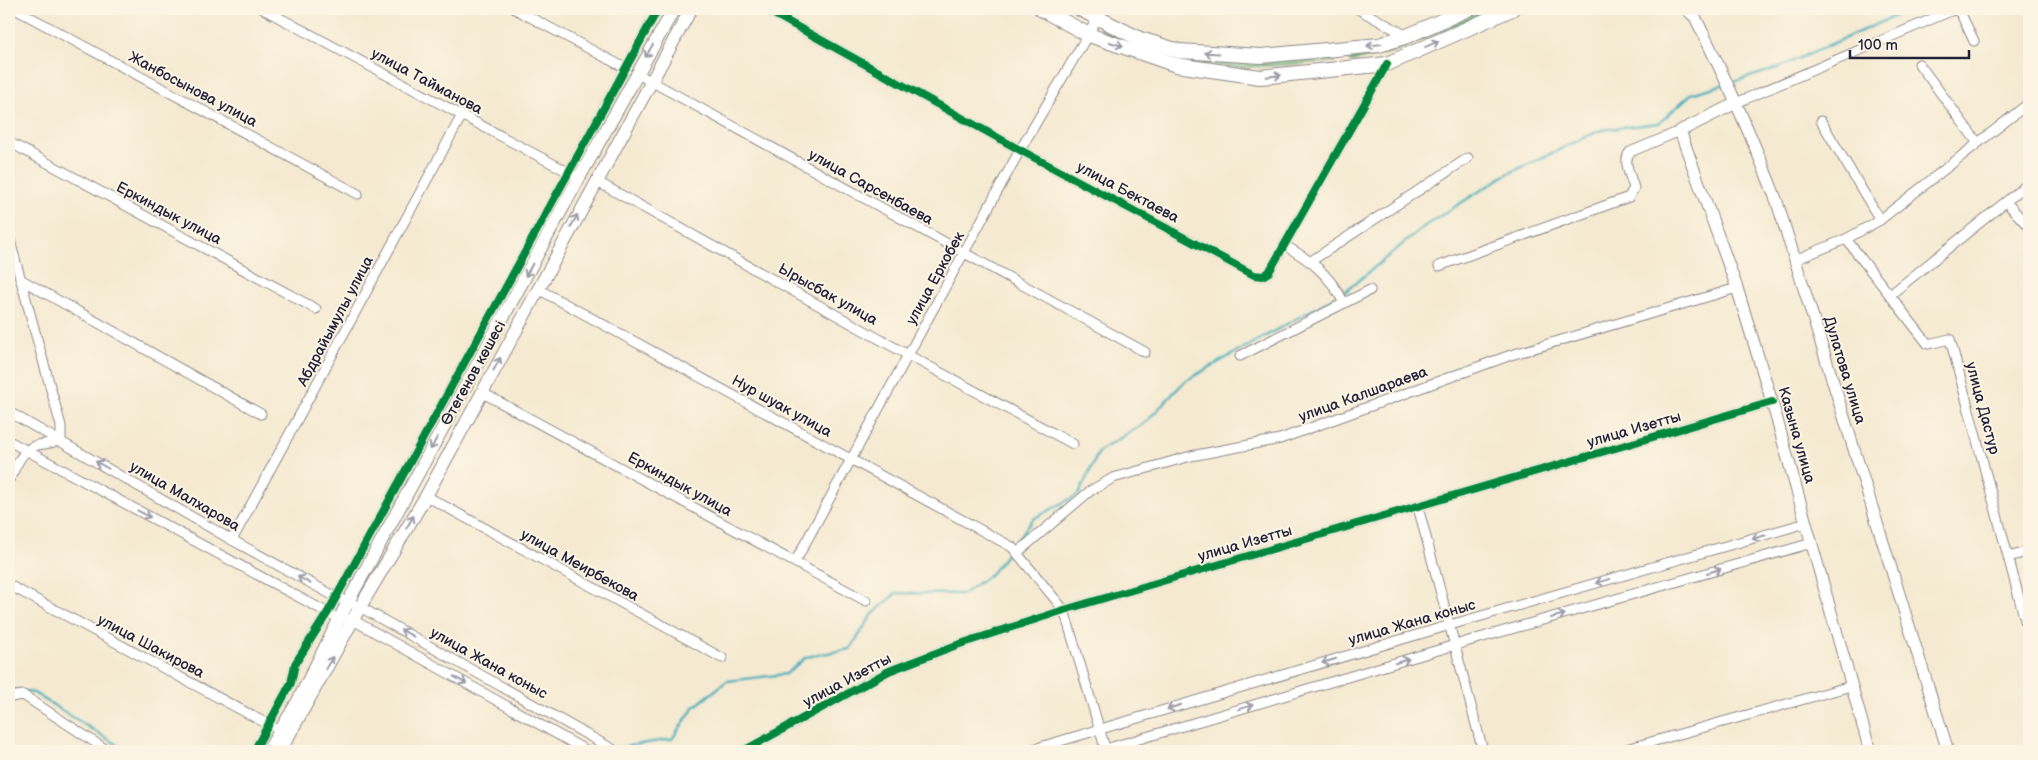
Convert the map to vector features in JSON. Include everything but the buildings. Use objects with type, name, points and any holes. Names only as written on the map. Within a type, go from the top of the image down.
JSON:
[{"type":"main road","name":"Өтегенов көшесі","points":[[268,751],[280,732],[342,600],[570,193],[574,175],[632,71],[674,9]]},
{"type":"main road","name":"Өтегенов көшесі","points":[[280,751],[360,607],[426,496],[691,9]]},
{"type":"main road","points":[[1040,9],[1089,35],[1176,65],[1260,77],[1388,64],[1512,9]]},
{"type":"main road","points":[[1080,9],[1101,14],[1140,39],[1179,51],[1261,56],[1380,45],[1407,36],[1468,9]]},
{"type":"main road","points":[[1342,49],[1344,68]]},
{"type":"street","name":"Жанбосынова улица","points":[[15,9],[358,194]]},
{"type":"street","name":"улица Тайманова","points":[[263,9],[574,175]]},
{"type":"street","name":"улица Сарсенбаева","points":[[515,9],[1146,352]]},
{"type":"street","points":[[632,71],[658,9]]},
{"type":"street","name":"улица Бектаева","points":[[765,9],[1020,150],[1254,275],[1263,276],[1269,272],[1388,64]]},
{"type":"street","points":[[1358,9],[1407,36]]},
{"type":"street","name":"Дулатова улица","points":[[1686,9],[1695,17],[1736,102],[1774,194],[1948,751]]},
{"type":"street","points":[[1439,266],[1629,197],[1634,188],[1626,162],[1630,152],[1680,131],[1736,102],[1953,10],[1962,14],[1974,41]]},
{"type":"street","name":"улица Еркобек","points":[[795,562],[1020,150],[1101,14]]},
{"type":"street","points":[[1919,64],[1977,142]]},
{"type":"street","points":[[1795,260],[1846,239],[1880,220],[2029,103]]},
{"type":"street","name":"Абдрайымулы улица","points":[[232,540],[462,115]]},
{"type":"street","points":[[1821,122],[1880,220]]},
{"type":"street","name":"Казына улица","points":[[1680,131],[1737,288],[1772,402],[1870,751]]},
{"type":"street","name":"Еркиндык улица","points":[[9,142],[316,308]]},
{"type":"street","points":[[1311,261],[1468,158]]},
{"type":"street","points":[[342,600],[574,175]]},
{"type":"street","name":"Ырысбак улица","points":[[596,181],[908,355],[1074,444]]},
{"type":"street","points":[[1890,295],[2029,183]]},
{"type":"street","points":[[570,193],[586,200]]},
{"type":"street","points":[[2006,202],[2029,227]]},
{"type":"street","points":[[9,237],[61,426],[60,440],[34,446],[26,451],[9,480]]},
{"type":"street","name":"улица Дастур","points":[[1846,239],[1928,344],[1950,339],[2029,634]]},
{"type":"street","points":[[1284,245],[1311,261],[1332,282],[1344,304]]},
{"type":"street","points":[[20,279],[261,414]]},
{"type":"street","name":"улица Калшараева","points":[[1015,550],[1090,491],[1113,478],[1191,456],[1280,439],[1511,355],[1737,288]]},
{"type":"street","name":"Нур шуак улица","points":[[538,289],[1015,550]]},
{"type":"street","points":[[1240,356],[1370,290]]},
{"type":"street","name":"Еркиндык улица","points":[[481,392],[866,601]]},
{"type":"street","name":"улица Изетты","points":[[743,751],[889,671],[954,646],[1064,610],[1772,402]]},
{"type":"street","name":"улица Малхарова","points":[[9,412],[232,540],[342,600]]},
{"type":"street","points":[[9,441],[334,616],[295,664],[291,683],[254,751]]},
{"type":"street","name":"улица Меирбекова","points":[[426,496],[722,658]]},
{"type":"street","points":[[1418,507],[1483,751]]},
{"type":"street","name":"улица Жана коныс","points":[[1027,751],[1450,625],[1806,523]]},
{"type":"street","points":[[1015,550],[1064,610],[1099,730],[1103,751],[1455,645],[1812,543]]},
{"type":"street","points":[[2009,557],[2029,551]]},
{"type":"street","name":"улица Шакирова","points":[[9,585],[280,732]]},
{"type":"street","name":"улица Жана коныс","points":[[342,600],[360,607],[616,751]]},
{"type":"street","name":"улица Жана коныс","points":[[334,616],[353,620],[588,751]]},
{"type":"street","points":[[1619,751],[1851,686]]},
{"type":"street","points":[[9,699],[10,697],[23,695],[108,751]]},
{"type":"green space","points":[[1481,9],[1495,9],[1393,52],[1349,62],[1348,55],[1391,48]]},
{"type":"green space","points":[[1101,26],[1179,56],[1237,62],[1334,57],[1335,62],[1238,68],[1177,60],[1098,33]]},
{"type":"waterway","points":[[1730,83],[1775,69],[1911,9]]},
{"type":"waterway","points":[[1342,294],[1426,225],[1507,174],[1601,130],[1659,123],[1691,94],[1725,84]]},
{"type":"waterway","points":[[615,748],[672,739],[694,707],[727,681],[786,674],[806,657],[850,649],[872,615],[896,593],[963,594],[992,573],[1033,519],[1079,494],[1099,451],[1145,423],[1185,381],[1337,296]]},
{"type":"waterway","points":[[9,689],[34,693],[127,751]]},
{"type":"cycle path","points":[[254,751],[291,683],[295,664],[328,612],[658,9]]},
{"type":"cycle path","points":[[765,9],[1020,150],[1254,275],[1263,276],[1269,272],[1387,64]]},
{"type":"cycle path","points":[[743,751],[889,671],[954,646],[1064,610],[1772,402]]}]
